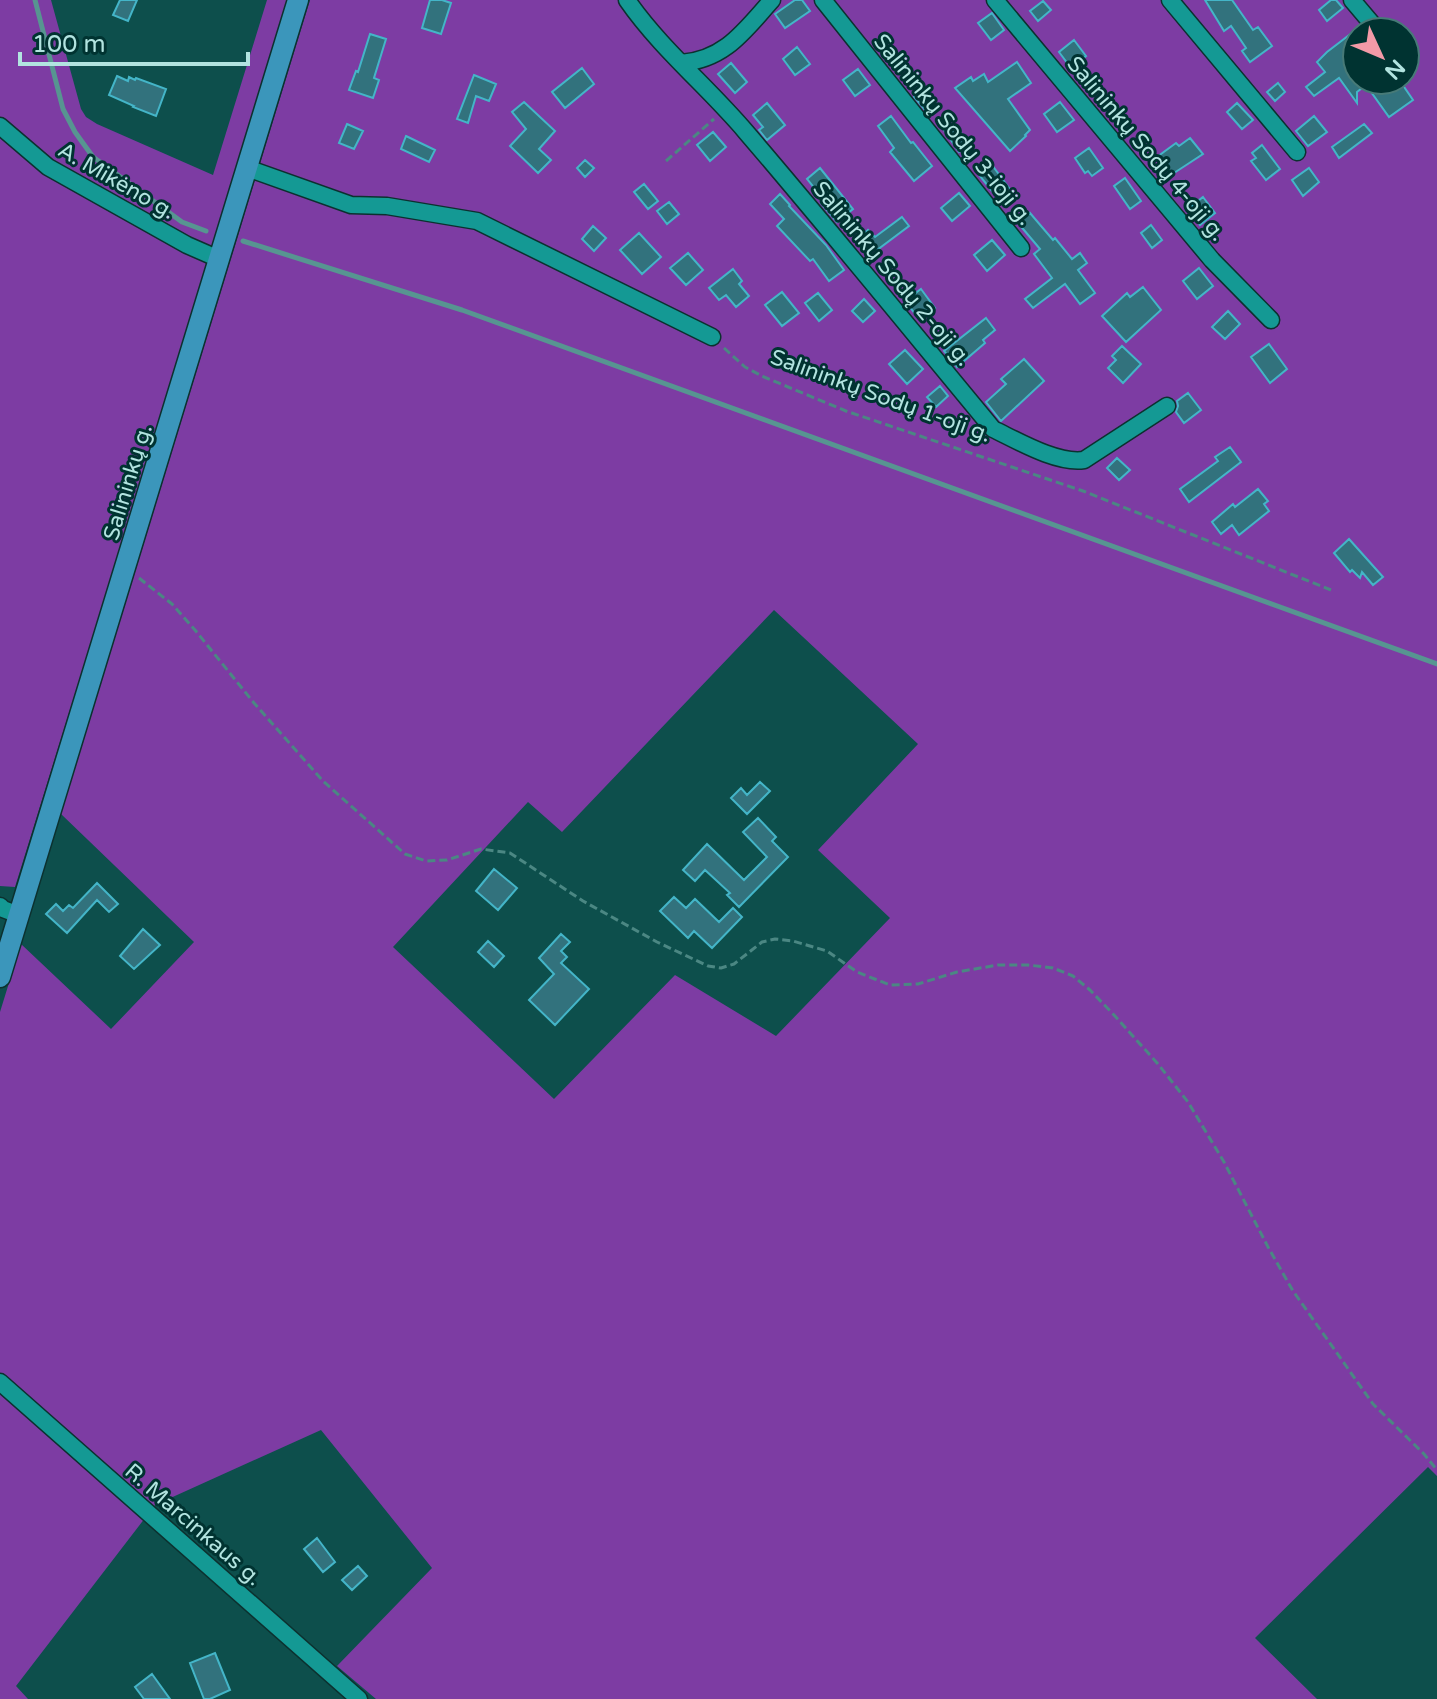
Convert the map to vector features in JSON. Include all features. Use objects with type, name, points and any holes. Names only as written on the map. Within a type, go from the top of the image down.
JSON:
[{"type":"main road","name":"Salininkų g.","points":[[0,977],[10,910],[126,570],[298,0]]},
{"type":"street","name":"Salininkų Sodų 2-oji g.","points":[[627,0],[642,21],[787,179],[993,429],[1037,450],[1073,462],[1084,460],[1167,406]]},
{"type":"street","points":[[681,63],[695,62],[718,53],[743,33],[772,0]]},
{"type":"street","name":"Salininkų Sodų 3-ioji g.","points":[[823,0],[1021,248]]},
{"type":"street","name":"Salininkų Sodų 4-oji g.","points":[[995,0],[1212,260],[1271,320]]},
{"type":"street","points":[[1170,0],[1297,152]]},
{"type":"street","points":[[1352,0],[1366,16]]},
{"type":"street","name":"A. Mikėno g.","points":[[0,126],[48,167],[187,245],[219,259]]},
{"type":"street","points":[[247,168],[351,205],[387,206],[477,221],[712,337]]},
{"type":"street","name":"R. Marcinkaus g.","points":[[0,1382],[359,1699]]},
{"type":"path","points":[[666,161],[726,109]]},
{"type":"path","name":"Salininkų Sodų 1-oji g.","points":[[712,337],[745,367],[846,411],[1083,491],[1331,590]]},
{"type":"path","points":[[126,570],[172,604],[323,781],[405,854],[426,861],[447,860],[481,849],[510,853],[583,901],[708,966],[721,968],[734,964],[762,942],[775,939],[827,951],[857,972],[890,985],[918,984],[957,972],[998,965],[1053,968],[1073,976],[1114,1015],[1188,1102],[1293,1291],[1373,1404],[1437,1470]]},
{"type":"shaded area","points":[[0,0],[51,0],[81,109],[86,117],[213,175],[267,0],[288,0],[15,887],[0,886]]},
{"type":"shaded area","points":[[310,0],[1437,0],[1437,1476],[1428,1467],[1255,1638],[1317,1699],[376,1699],[337,1666],[432,1568],[321,1430],[155,1505],[16,1686],[28,1699],[0,1699],[0,1012],[21,944],[111,1029],[194,942],[61,814]],"holes":[[[774,610],[918,744],[818,850],[890,918],[776,1036],[675,975],[554,1099],[393,947],[528,802],[562,832]]]},
{"type":"building","points":[[120,0],[137,0],[128,21],[113,15]]},
{"type":"building","points":[[430,0],[451,3],[441,34],[422,28]]},
{"type":"building","points":[[795,0],[802,0],[810,11],[785,28],[775,14]]},
{"type":"building","points":[[1205,0],[1232,0],[1253,30],[1258,27],[1272,46],[1250,62],[1242,51],[1246,48],[1231,26],[1224,31]]},
{"type":"building","points":[[1331,0],[1336,0],[1343,8],[1327,21],[1319,10]]},
{"type":"building","points":[[1043,1],[1051,10],[1038,21],[1030,11]]},
{"type":"building","points":[[992,13],[1004,30],[991,40],[978,23]]},
{"type":"building","points":[[370,34],[386,39],[374,78],[379,80],[373,98],[349,90]]},
{"type":"building","points":[[1074,40],[1086,56],[1071,68],[1059,52]]},
{"type":"building","points":[[1341,41],[1341,81],[1339,78],[1314,96],[1306,87],[1325,72],[1317,62]]},
{"type":"building","points":[[797,47],[810,64],[795,75],[783,59]]},
{"type":"building","points":[[893,47],[902,59],[892,66],[883,54]]},
{"type":"building","points":[[1017,62],[1031,83],[1008,99],[1030,130],[1010,151],[955,88],[971,77],[973,81],[984,74],[988,82]]},
{"type":"building","points":[[731,63],[747,82],[735,93],[718,74]]},
{"type":"building","points":[[582,68],[594,84],[565,108],[552,92]]},
{"type":"building","points":[[858,69],[870,85],[855,96],[843,80]]},
{"type":"building","points":[[474,75],[496,84],[489,101],[476,96],[468,123],[457,119]]},
{"type":"building","points":[[117,76],[128,81],[129,77],[136,78],[166,89],[156,116],[109,95]]},
{"type":"building","points":[[1278,83],[1285,92],[1275,101],[1267,92]]},
{"type":"building","points":[[924,89],[936,102],[926,111],[914,97]]},
{"type":"building","points":[[1374,96],[1410,96],[1413,100],[1389,117]]},
{"type":"building","points":[[524,102],[555,131],[539,149],[551,160],[538,173],[510,146],[526,129],[512,112]]},
{"type":"building","points":[[1060,102],[1074,120],[1057,132],[1044,114]]},
{"type":"building","points":[[767,103],[785,125],[767,140],[759,130],[763,127],[753,115]]},
{"type":"building","points":[[1237,103],[1253,120],[1242,129],[1227,112]]},
{"type":"building","points":[[891,116],[932,166],[914,181],[890,152],[894,148],[878,126]]},
{"type":"building","points":[[1314,116],[1327,132],[1308,146],[1296,131]]},
{"type":"building","points":[[347,124],[363,131],[354,149],[339,143]]},
{"type":"building","points":[[953,124],[971,145],[959,152],[944,130]]},
{"type":"building","points":[[1364,124],[1372,133],[1339,158],[1332,147]]},
{"type":"building","points":[[713,132],[726,147],[710,161],[697,145]]},
{"type":"building","points":[[406,136],[435,150],[429,162],[401,149]]},
{"type":"building","points":[[1190,138],[1203,154],[1171,175],[1157,157],[1176,143],[1179,146]]},
{"type":"building","points":[[1262,145],[1280,169],[1266,180],[1251,161],[1256,158],[1252,153]]},
{"type":"building","points":[[1089,148],[1103,168],[1092,176],[1088,171],[1085,173],[1075,158]]},
{"type":"building","points":[[585,160],[594,168],[585,177],[577,168]]},
{"type":"building","points":[[992,165],[1009,188],[997,197],[979,175]]},
{"type":"building","points":[[820,168],[853,209],[837,222],[807,179]]},
{"type":"building","points":[[1309,168],[1319,182],[1303,196],[1292,180]]},
{"type":"building","points":[[1125,178],[1141,201],[1130,209],[1114,186]]},
{"type":"building","points":[[644,184],[658,201],[648,209],[634,192]]},
{"type":"building","points":[[959,193],[970,206],[952,221],[941,208]]},
{"type":"building","points":[[780,194],[844,270],[829,281],[813,259],[810,261],[777,226],[784,219],[770,204]]},
{"type":"building","points":[[1203,197],[1215,213],[1200,225],[1188,209]]},
{"type":"building","points":[[669,202],[679,214],[667,224],[657,211]]},
{"type":"building","points":[[1030,213],[1072,259],[1080,253],[1087,263],[1078,270],[1095,293],[1080,304],[1065,284],[1033,308],[1025,299],[1052,278],[1034,254],[1040,249],[1018,223]]},
{"type":"building","points":[[902,217],[909,226],[877,250],[874,246],[867,252],[857,240],[868,230],[875,237]]},
{"type":"building","points":[[1151,225],[1162,240],[1152,248],[1141,233]]},
{"type":"building","points":[[593,226],[606,238],[594,251],[582,239]]},
{"type":"building","points":[[639,233],[661,257],[642,274],[620,250]]},
{"type":"building","points":[[992,240],[1005,255],[987,271],[974,255]]},
{"type":"building","points":[[688,253],[703,270],[686,285],[670,268]]},
{"type":"building","points":[[1199,268],[1213,286],[1197,299],[1183,281]]},
{"type":"building","points":[[733,269],[742,281],[739,284],[749,296],[736,307],[726,295],[719,300],[709,288]]},
{"type":"building","points":[[1143,287],[1161,310],[1126,342],[1102,316],[1127,293],[1130,297]]},
{"type":"building","points":[[921,289],[935,308],[920,320],[905,301]]},
{"type":"building","points":[[782,292],[799,313],[782,326],[765,305]]},
{"type":"building","points":[[818,293],[832,310],[819,321],[805,303]]},
{"type":"building","points":[[864,299],[875,311],[863,322],[852,311]]},
{"type":"building","points":[[1228,311],[1240,324],[1225,339],[1212,327]]},
{"type":"building","points":[[986,318],[995,330],[957,367],[944,351]]},
{"type":"building","points":[[1269,344],[1287,369],[1270,383],[1251,357]]},
{"type":"building","points":[[1122,346],[1141,364],[1123,383],[1108,368],[1116,360],[1112,356]]},
{"type":"building","points":[[905,350],[923,369],[907,384],[889,364]]},
{"type":"building","points":[[1024,359],[1044,381],[1001,421],[986,402],[1006,384],[1001,379]]},
{"type":"building","points":[[940,386],[948,396],[936,407],[927,397]]},
{"type":"building","points":[[1188,393],[1201,410],[1184,423],[1176,412],[1177,401]]},
{"type":"building","points":[[1230,447],[1241,462],[1189,502],[1180,489],[1218,461],[1215,457]]},
{"type":"building","points":[[1117,458],[1130,470],[1119,480],[1107,468]]},
{"type":"building","points":[[1258,489],[1268,501],[1264,504],[1269,511],[1239,535],[1232,525],[1221,534],[1212,522]]},
{"type":"building","points":[[1349,539],[1383,577],[1373,585],[1362,572],[1360,578],[1352,570],[1350,572],[1334,553]]},
{"type":"building","points":[[760,782],[770,791],[747,814],[731,798],[741,788],[747,795]]},
{"type":"building","points":[[758,818],[776,837],[772,841],[788,857],[739,907],[727,895],[730,893],[705,870],[695,881],[683,870],[707,844],[744,880],[767,857],[743,832]]},
{"type":"building","points":[[494,869],[517,888],[498,910],[476,891]]},
{"type":"building","points":[[97,883],[118,904],[109,912],[97,900],[67,933],[46,914],[56,904],[63,911],[69,905],[73,908]]},
{"type":"building","points":[[674,897],[686,908],[695,899],[719,922],[733,908],[742,917],[712,948],[694,931],[688,938],[660,911]]},
{"type":"building","points":[[143,929],[160,945],[134,969],[120,956]]},
{"type":"building","points":[[561,934],[570,942],[561,951],[567,957],[561,963],[589,989],[555,1025],[529,1000],[554,974],[539,958]]},
{"type":"building","points":[[488,941],[504,956],[494,967],[478,952]]},
{"type":"building","points":[[317,1538],[335,1562],[323,1572],[304,1549]]},
{"type":"building","points":[[358,1566],[367,1576],[352,1590],[342,1580]]},
{"type":"building","points":[[215,1653],[230,1690],[204,1699],[190,1663]]},
{"type":"building","points":[[152,1674],[170,1699],[144,1699],[135,1687]]},
{"type":"waterway","points":[[35,0],[63,109],[93,157],[182,222],[206,231]]},
{"type":"waterway","points":[[243,241],[462,310],[1437,664]]}]
